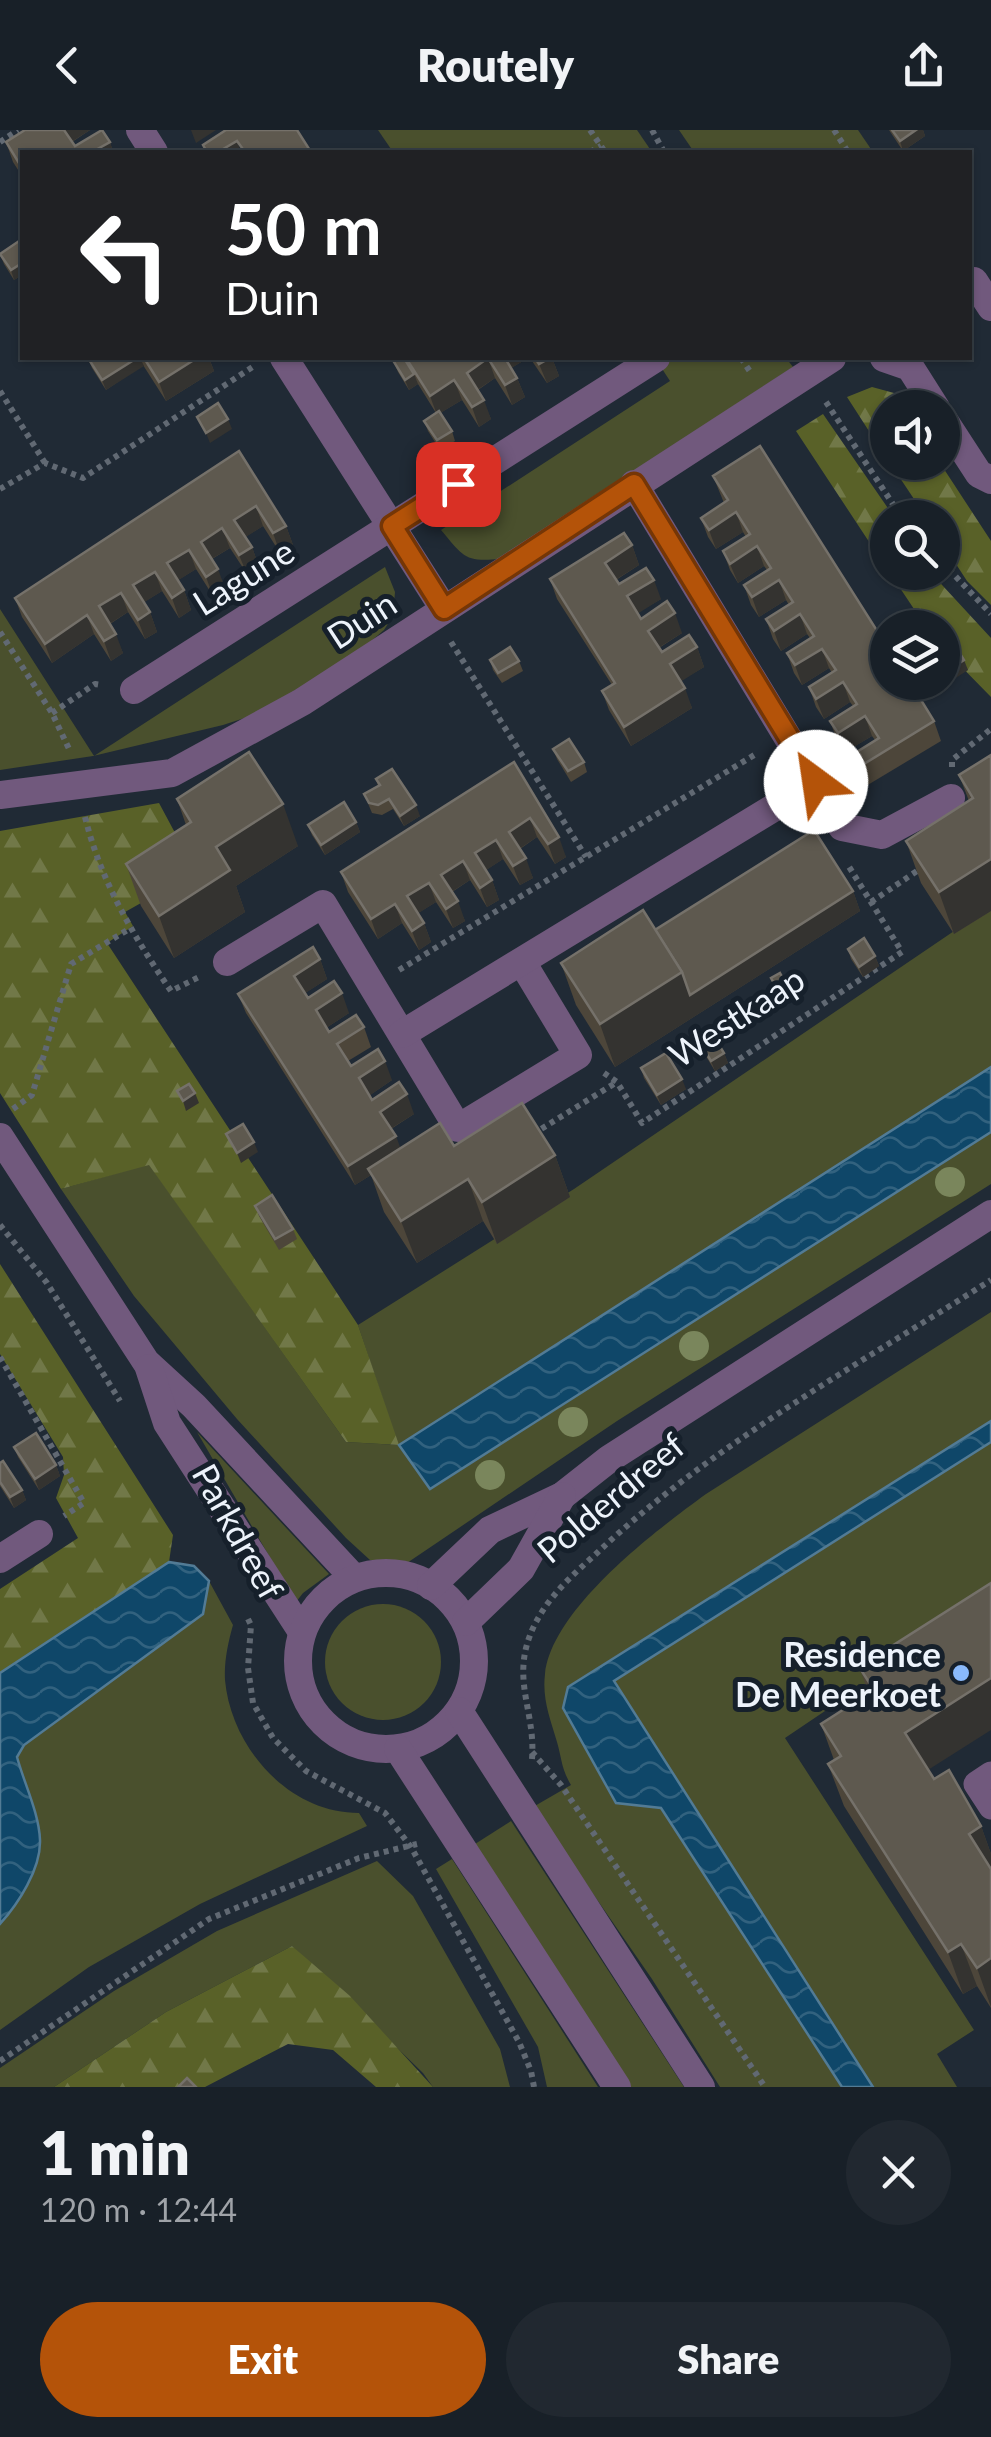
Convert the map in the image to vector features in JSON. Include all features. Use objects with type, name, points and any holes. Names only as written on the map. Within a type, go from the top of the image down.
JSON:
[{"type":"street","points":[[972,282],[991,307]]},
{"type":"street","points":[[285,360],[392,526],[439,612]]},
{"type":"street","name":"Lagune","points":[[134,690],[653,360]]},
{"type":"street","name":"Duin","points":[[0,795],[172,773],[302,702],[828,360]]},
{"type":"street","points":[[890,360],[910,367],[925,390]]},
{"type":"street","points":[[960,445],[979,474],[991,480]]},
{"type":"street","points":[[634,484],[842,827],[882,835],[952,798]]},
{"type":"street","points":[[402,1034],[816,782]]},
{"type":"street","points":[[227,962],[323,904],[458,1128],[578,1055],[522,962]]},
{"type":"street","name":"Parkdreef","points":[[0,1137],[146,1362],[167,1423],[302,1632]]},
{"type":"street","name":"Polderdreef","points":[[431,1586],[490,1530],[562,1496],[609,1459],[991,1214]]},
{"type":"street","name":"Parkdreef","points":[[146,1362],[194,1406],[354,1578]]},
{"type":"street","name":"Polderdreef","points":[[466,1622],[521,1570],[562,1496]]},
{"type":"street","points":[[0,1559],[39,1534]]},
{"type":"street","points":[[387,1572],[420,1578],[431,1586],[448,1597],[466,1622],[475,1652],[472,1683],[460,1711],[432,1737],[398,1749],[368,1748],[340,1737],[317,1717],[303,1691],[298,1662],[302,1632],[314,1609],[332,1591],[354,1578],[387,1572]]},
{"type":"street","points":[[460,1711],[702,2087]]},
{"type":"street","points":[[398,1749],[617,2087]]},
{"type":"lane","points":[[991,1774],[976,1784],[991,1807]]},
{"type":"path","points":[[0,142],[18,130]]},
{"type":"path","points":[[590,130],[603,149]]},
{"type":"path","points":[[0,391],[45,463],[84,478],[265,360]]},
{"type":"path","points":[[807,372],[890,500]]},
{"type":"path","points":[[0,490],[45,463]]},
{"type":"path","points":[[960,581],[991,614]]},
{"type":"path","points":[[439,612],[586,857]]},
{"type":"path","points":[[0,632],[4,646],[52,713],[68,745],[92,847],[129,929],[171,991],[227,962]]},
{"type":"path","points":[[52,713],[95,684],[134,690]]},
{"type":"path","points":[[952,798],[952,760],[990,730]]},
{"type":"path","points":[[373,986],[788,735]]},
{"type":"path","name":"Westkaap","points":[[578,1055],[616,1082],[642,1123],[902,952],[842,854]]},
{"type":"path","points":[[871,902],[927,864]]},
{"type":"path","points":[[0,1118],[32,1095],[71,964],[129,929]]},
{"type":"path","points":[[0,1224],[47,1283],[128,1414]]},
{"type":"path","name":"Polderdreef","points":[[532,1752],[521,1666],[534,1626],[554,1594],[640,1512],[712,1459],[991,1280]]},
{"type":"path","points":[[0,1357],[84,1503],[39,1534]]},
{"type":"path","name":"Parkdreef","points":[[243,1609],[251,1625],[248,1668],[253,1703],[273,1738],[306,1770],[385,1813],[411,1847],[519,2042],[534,2087]]},
{"type":"path","points":[[509,1792],[528,1774],[532,1752]]},
{"type":"path","points":[[532,1752],[562,1784],[765,2087]]},
{"type":"path","points":[[0,2061],[209,1919],[360,1858],[411,1847],[450,1831]]},
{"type":"green space","points":[[378,130],[637,130],[651,150],[392,150]]},
{"type":"green space","points":[[679,130],[858,130],[872,150],[693,150]]},
{"type":"green space","points":[[656,360],[788,360],[793,367],[500,559],[466,556],[441,530],[670,381]]},
{"type":"green space","points":[[872,387],[883,390],[870,390],[870,433],[847,397]]},
{"type":"green space","points":[[823,414],[882,500],[870,500],[870,543],[796,431]]},
{"type":"green space","points":[[901,480],[951,480],[991,541],[991,605],[960,570],[960,500],[915,500]]},
{"type":"green space","points":[[385,567],[395,592],[393,616],[384,630],[363,648],[263,712],[95,756]]},
{"type":"green space","points":[[901,590],[947,590],[991,638],[991,697],[960,665],[960,610],[915,610]]},
{"type":"green space","points":[[0,609],[94,756],[0,770]]},
{"type":"green space","points":[[159,803],[196,872],[125,912],[133,926],[107,943],[358,1325],[399,1445],[346,1442],[149,1165],[61,1189],[0,1093],[0,831]]},
{"type":"green space","points":[[991,910],[991,1067],[400,1445],[431,1489],[991,1132],[991,1184],[617,1421],[407,1563],[370,1560],[346,1538],[237,1419],[134,1296],[61,1189],[149,1164],[346,1442],[398,1445],[358,1325],[574,1189],[960,927]]},
{"type":"green space","points":[[0,1264],[173,1535],[169,1562],[0,1673],[0,1589],[78,1538],[56,1498],[64,1475],[63,1457],[0,1354]]},
{"type":"green space","points":[[991,1312],[991,1421],[569,1686],[661,1807],[842,2087],[720,2087],[652,1979],[533,1807],[571,1785],[546,1700],[545,1674],[552,1649],[586,1598],[634,1550],[685,1510]]},
{"type":"green space","points":[[197,1432],[329,1574],[296,1602]]},
{"type":"green space","points":[[991,1442],[991,1599],[785,1738],[974,2030],[937,2054],[957,2087],[873,2087],[614,1681]]},
{"type":"green space","points":[[209,1581],[233,1625],[225,1680],[238,1729],[251,1752],[287,1789],[333,1810],[359,1813],[367,1826],[200,1904],[89,1967],[0,2030],[0,1924],[33,1874],[40,1840],[17,1757],[24,1745],[202,1614]]},
{"type":"green space","points":[[383,1604],[405,1608],[424,1621],[437,1640],[441,1662],[437,1684],[424,1703],[405,1716],[383,1720],[361,1716],[342,1703],[329,1684],[325,1662],[329,1640],[342,1621],[361,1608]]},
{"type":"green space","points":[[511,1821],[684,2087],[630,2087],[475,1844]]},
{"type":"green space","points":[[452,1859],[598,2087],[547,2087],[538,2047],[436,1869]]},
{"type":"green space","points":[[377,1861],[413,1896],[500,2049],[510,2087],[433,2087],[292,1946],[166,2012],[54,2087],[0,2087],[0,2068],[114,1991],[217,1931]]},
{"type":"green space","points":[[292,1946],[350,1996],[433,2087],[376,2087],[333,2050],[288,2044],[205,2087],[54,2087],[166,2012]]},
{"type":"water","points":[[991,1067],[991,1132],[430,1489],[399,1445]]},
{"type":"water","points":[[991,1421],[991,1442],[614,1681],[873,2087],[842,2087],[661,1808],[616,1803],[563,1708],[568,1687]]},
{"type":"water","points":[[169,1562],[194,1566],[209,1581],[203,1614],[24,1745],[17,1757],[37,1819],[39,1851],[27,1885],[0,1924],[0,1673]]},
{"type":"building","points":[[25,130],[64,130],[75,146],[102,130],[110,142],[96,150],[20,150],[20,165],[6,142]]},
{"type":"building","points":[[226,130],[297,130],[310,150],[244,150],[237,141],[221,150],[206,150],[203,145]]},
{"type":"building","points":[[892,130],[916,130],[900,141]]},
{"type":"building","points":[[20,240],[20,264],[11,270],[0,254]]},
{"type":"building","points":[[89,360],[134,360],[102,380]]},
{"type":"building","points":[[145,360],[194,360],[159,382]]},
{"type":"building","points":[[405,360],[414,374],[405,380],[394,362]]},
{"type":"building","points":[[407,360],[485,360],[467,373],[484,400],[472,407],[454,380],[430,396]]},
{"type":"building","points":[[489,360],[506,360],[517,378],[505,385]]},
{"type":"building","points":[[218,403],[228,419],[206,433],[197,417]]},
{"type":"building","points":[[439,411],[452,431],[437,440],[424,421]]},
{"type":"building","points":[[760,446],[870,620],[870,700],[921,700],[934,721],[859,767],[852,755],[879,738],[865,716],[838,733],[830,721],[857,704],[843,682],[816,699],[809,687],[836,670],[822,649],[795,665],[787,653],[814,636],[800,614],[774,631],[766,619],[793,602],[779,580],[752,597],[744,585],[771,568],[757,546],[730,564],[723,551],[750,534],[736,512],[709,530],[701,518],[728,500],[713,476]]},
{"type":"building","points":[[239,451],[286,526],[273,533],[256,506],[234,520],[252,547],[239,555],[222,528],[201,542],[218,569],[206,577],[189,550],[167,563],[184,590],[172,598],[155,572],[133,585],[150,612],[138,620],[121,593],[99,606],[116,634],[104,641],[87,615],[45,644],[15,598]]},
{"type":"building","points":[[624,533],[632,545],[605,563],[619,584],[646,568],[654,580],[627,596],[641,619],[667,601],[675,613],[648,631],[662,652],[689,635],[697,647],[670,664],[685,688],[624,727],[602,691],[615,683],[550,579]]},
{"type":"building","points":[[510,647],[519,661],[498,673],[490,660]]},
{"type":"building","points":[[569,739],[584,762],[568,771],[553,749]]},
{"type":"building","points":[[249,752],[283,804],[216,847],[230,870],[159,916],[126,864],[191,822],[177,799]]},
{"type":"building","points":[[991,755],[991,859],[939,892],[906,841],[973,798],[959,775]]},
{"type":"building","points":[[514,762],[559,837],[548,844],[530,818],[509,832],[526,858],[513,866],[496,840],[475,853],[492,880],[480,888],[463,861],[441,875],[458,901],[446,909],[429,883],[407,896],[424,923],[412,931],[395,904],[371,919],[341,872]]},
{"type":"building","points":[[392,769],[416,805],[400,816],[389,799],[378,805],[369,803],[364,794],[380,785],[376,779]]},
{"type":"building","points":[[344,802],[356,822],[321,845],[308,825]]},
{"type":"building","points":[[814,830],[853,891],[690,995],[682,972],[655,930]]},
{"type":"building","points":[[643,910],[682,972],[600,1024],[561,963]]},
{"type":"building","points":[[864,938],[875,956],[859,967],[848,949]]},
{"type":"building","points":[[313,947],[320,959],[294,976],[308,998],[334,981],[342,993],[316,1010],[329,1032],[356,1015],[364,1027],[337,1044],[351,1066],[378,1049],[385,1061],[359,1078],[372,1100],[399,1082],[407,1094],[380,1112],[396,1136],[348,1166],[238,994]]},
{"type":"building","points":[[780,973],[789,989],[780,994],[771,978]]},
{"type":"building","points":[[708,1027],[724,1053],[711,1061],[695,1035]]},
{"type":"building","points":[[666,1053],[682,1079],[657,1095],[641,1068]]},
{"type":"building","points":[[189,1084],[195,1093],[183,1101],[177,1091]]},
{"type":"building","points":[[522,1103],[555,1155],[482,1202],[468,1179],[401,1221],[368,1169],[440,1123],[454,1146]]},
{"type":"building","points":[[243,1124],[254,1142],[237,1153],[226,1134]]},
{"type":"building","points":[[272,1195],[293,1229],[275,1239],[255,1206]]},
{"type":"building","points":[[36,1433],[56,1465],[35,1479],[14,1447]]},
{"type":"building","points":[[3,1461],[22,1490],[10,1497],[0,1482]]},
{"type":"building","points":[[991,1583],[991,1678],[905,1733],[934,1779],[949,1770],[981,1826],[969,1834],[991,1869],[991,1958],[977,1968],[961,1944],[948,1952],[828,1764],[841,1756],[821,1724],[874,1690],[859,1667]]},
{"type":"building","points":[[187,2078],[196,2087],[178,2087]]},
{"type":"place","name":"Residence De Meerkoet","points":[[961,1673]]},
{"type":"route","points":[[458,484],[392,526],[444,609],[634,484],[816,782]]}]
